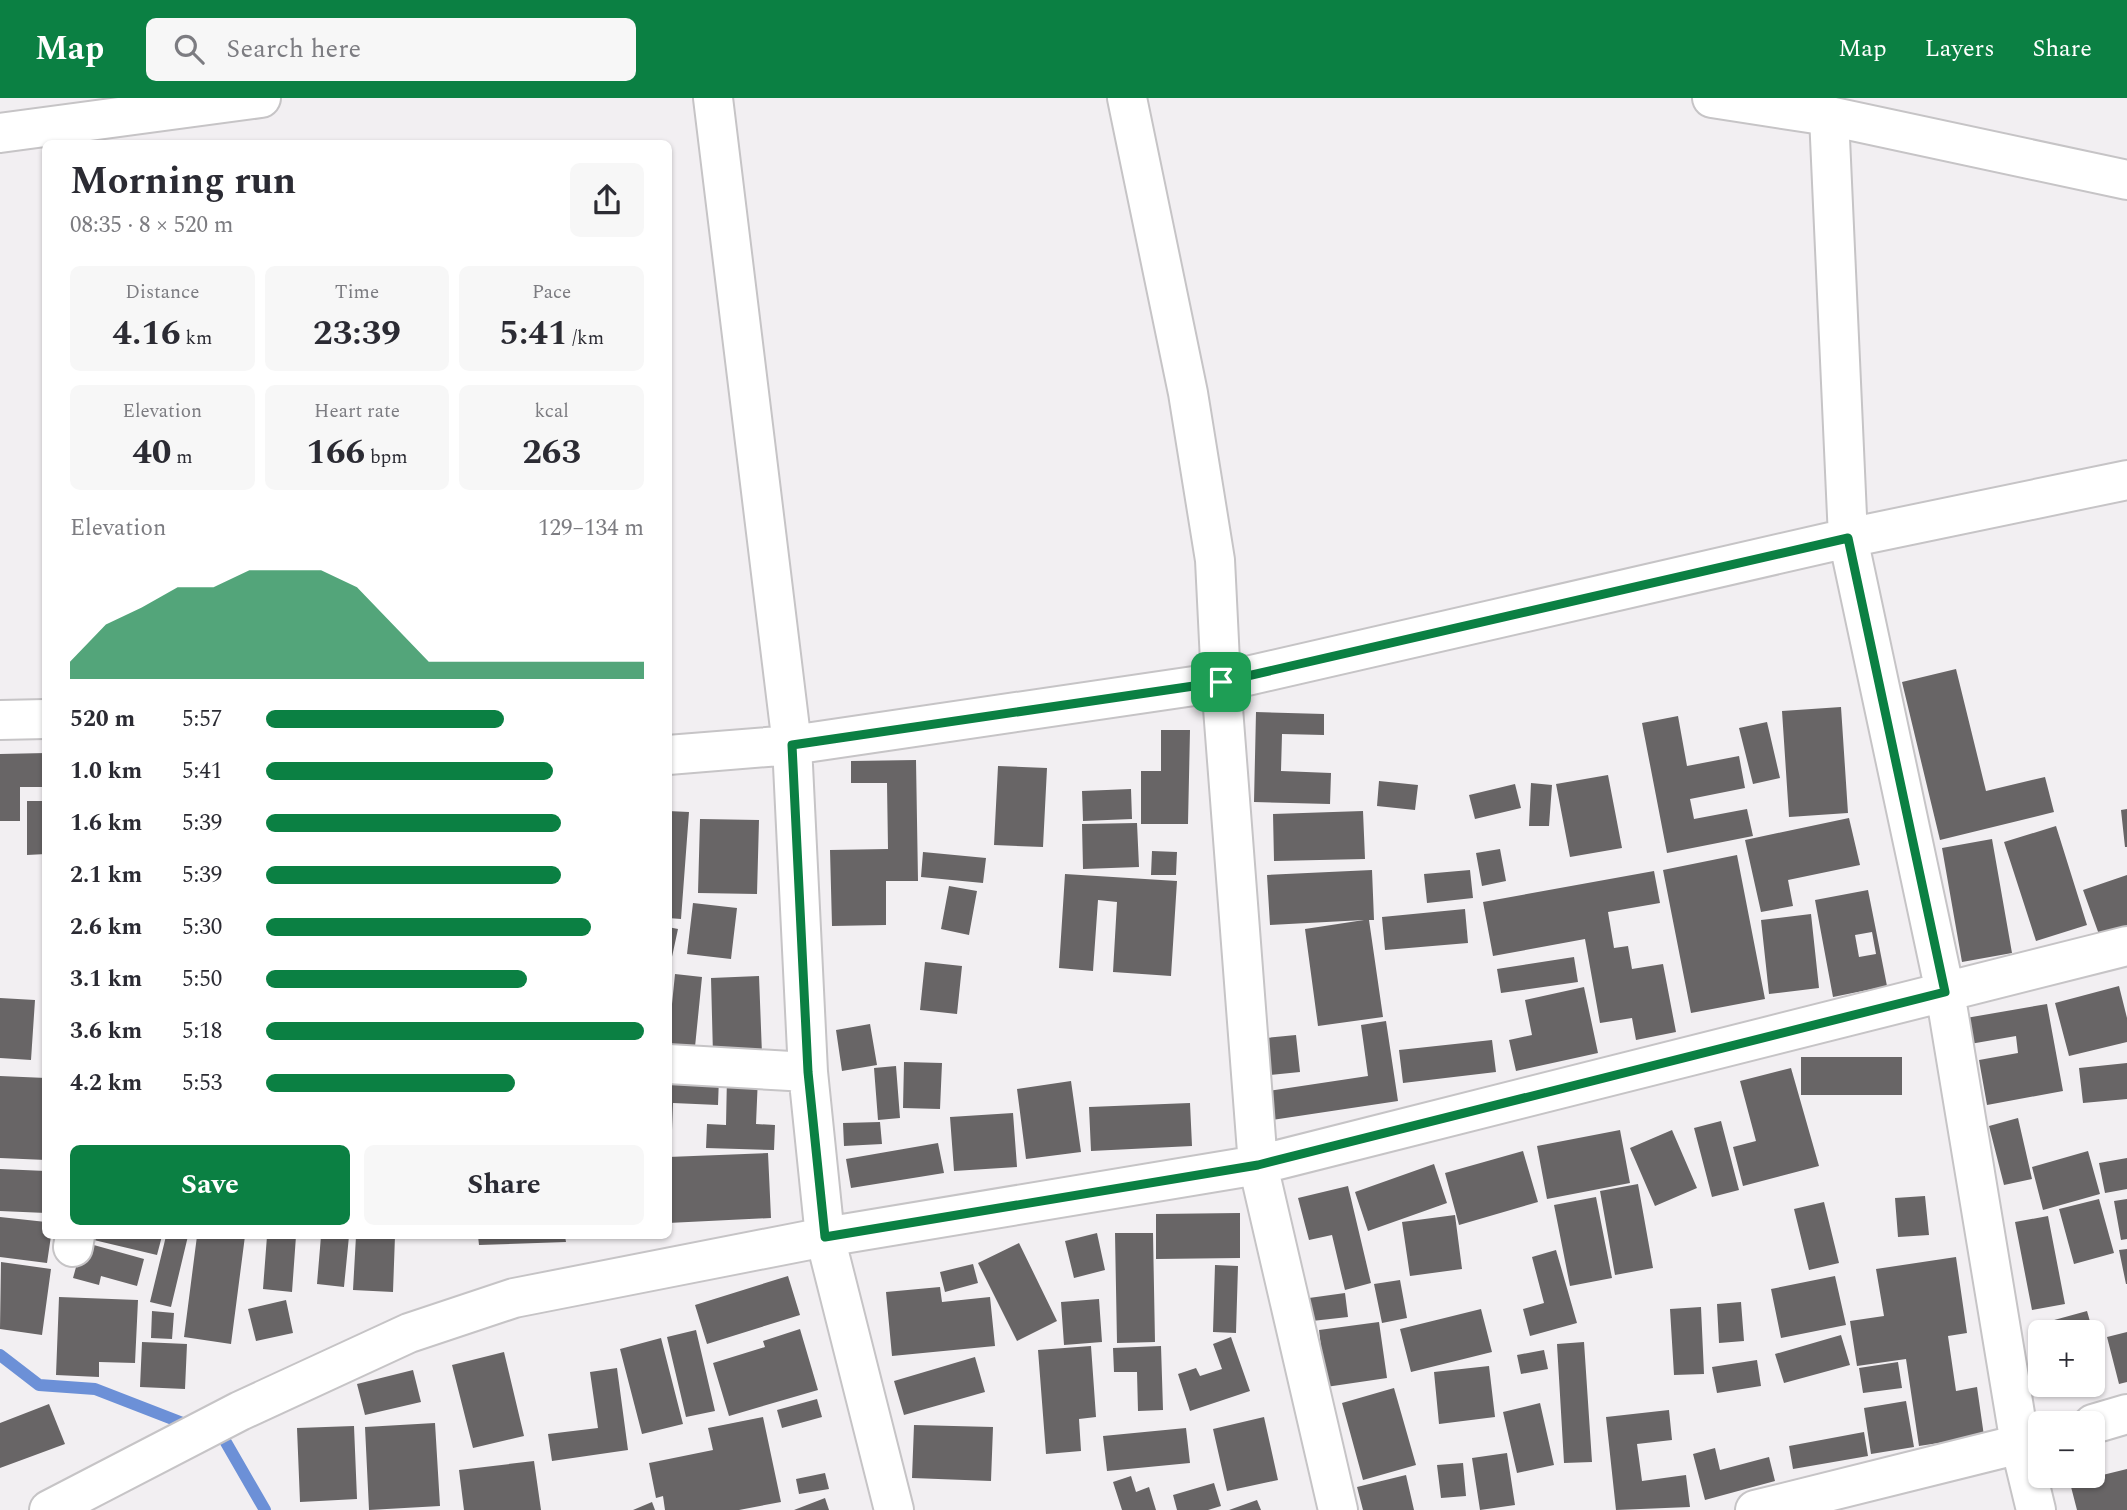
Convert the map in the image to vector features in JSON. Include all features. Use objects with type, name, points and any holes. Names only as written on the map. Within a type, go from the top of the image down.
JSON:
[{"type":"street","points":[[0,133],[88,133],[261,98]]},
{"type":"street","points":[[713,98],[792,745],[808,1072],[825,1237],[894,1510]]},
{"type":"street","points":[[1128,98],[1188,393],[1215,560],[1221,682],[1258,1165],[1338,1510]]},
{"type":"street","points":[[1712,98],[1829,116],[2127,180]]},
{"type":"street","points":[[1829,116],[1848,538],[1945,992],[2028,1430]]},
{"type":"street","points":[[672,755],[792,745],[1221,682],[1848,538],[2127,480]]},
{"type":"street","points":[[0,720],[42,719]]},
{"type":"street","points":[[49,1510],[240,1411],[409,1333],[514,1298],[825,1237],[1258,1165],[2127,946]]},
{"type":"street","points":[[672,1064],[808,1072]]},
{"type":"street","points":[[2105,1420],[2127,1414]]},
{"type":"street","points":[[1755,1510],[2028,1442]]},
{"type":"street","points":[[2034,1488],[2036,1510]]},
{"type":"building","points":[[1956,669],[1986,791],[2045,777],[2054,812],[1940,840],[1902,682]]},
{"type":"building","points":[[1841,707],[1848,813],[1789,817],[1782,711]]},
{"type":"building","points":[[1256,712],[1324,714],[1324,735],[1282,734],[1281,771],[1331,773],[1330,804],[1254,802]]},
{"type":"building","points":[[1678,716],[1687,766],[1739,756],[1745,788],[1690,799],[1694,819],[1747,809],[1753,836],[1667,853],[1642,723]]},
{"type":"building","points":[[1767,722],[1780,778],[1753,784],[1739,728]]},
{"type":"building","points":[[1161,730],[1190,730],[1188,824],[1141,824],[1141,771],[1161,771]]},
{"type":"building","points":[[42,753],[42,787],[20,787],[20,821],[0,821],[0,754]]},
{"type":"building","points":[[916,760],[918,881],[886,881],[886,925],[832,926],[830,850],[888,849],[887,783],[851,783],[851,761]]},
{"type":"building","points":[[998,766],[1047,768],[1043,847],[994,845]]},
{"type":"building","points":[[1608,775],[1622,848],[1570,857],[1556,784]]},
{"type":"building","points":[[1379,781],[1418,785],[1415,810],[1377,806]]},
{"type":"building","points":[[1531,783],[1552,785],[1549,826],[1529,826]]},
{"type":"building","points":[[1515,784],[1521,808],[1475,819],[1469,795]]},
{"type":"building","points":[[1131,789],[1132,819],[1083,821],[1082,791]]},
{"type":"building","points":[[27,801],[42,801],[42,854],[27,855]]},
{"type":"building","points":[[2127,809],[2127,847],[2125,847],[2121,810]]},
{"type":"building","points":[[672,811],[689,812],[681,919],[672,918]]},
{"type":"building","points":[[1363,811],[1365,859],[1274,861],[1273,814]]},
{"type":"building","points":[[1849,818],[1860,865],[1788,880],[1793,906],[1761,912],[1745,840]]},
{"type":"building","points":[[700,819],[759,820],[757,894],[698,893]]},
{"type":"building","points":[[1137,823],[1139,867],[1083,869],[1082,824]]},
{"type":"building","points":[[2056,826],[2087,925],[2036,941],[2004,842]]},
{"type":"building","points":[[1992,839],[2012,953],[1962,962],[1942,848]]},
{"type":"building","points":[[1500,849],[1506,881],[1482,886],[1476,853]]},
{"type":"building","points":[[1152,851],[1177,852],[1176,875],[1151,875]]},
{"type":"building","points":[[923,852],[986,858],[983,883],[921,877]]},
{"type":"building","points":[[1737,855],[1765,999],[1691,1013],[1663,870]]},
{"type":"building","points":[[1372,870],[1374,920],[1369,920],[1383,1017],[1318,1026],[1305,929],[1364,920],[1270,925],[1267,875]]},
{"type":"building","points":[[1470,870],[1473,898],[1427,903],[1424,874]]},
{"type":"building","points":[[1654,871],[1660,903],[1608,912],[1614,948],[1628,946],[1632,969],[1663,964],[1676,1032],[1636,1040],[1632,1018],[1600,1023],[1585,939],[1493,956],[1483,902]]},
{"type":"building","points":[[1065,874],[1177,881],[1171,976],[1113,972],[1117,902],[1098,900],[1093,971],[1059,968]]},
{"type":"building","points":[[2127,875],[2127,931],[2101,940],[2083,890]]},
{"type":"building","points":[[949,886],[977,891],[969,935],[941,929]]},
{"type":"building","points":[[1868,890],[1887,986],[1833,997],[1815,900]],"holes":[[[1872,932],[1876,954],[1859,957],[1855,935]]]},
{"type":"building","points":[[693,903],[737,908],[731,959],[687,954]]},
{"type":"building","points":[[1465,909],[1468,943],[1385,950],[1382,917]]},
{"type":"building","points":[[1811,914],[1819,988],[1769,994],[1761,920]]},
{"type":"building","points":[[672,928],[678,929],[672,957]]},
{"type":"building","points":[[1574,957],[1578,982],[1501,993],[1497,969]]},
{"type":"building","points":[[925,962],[962,966],[957,1014],[920,1010]]},
{"type":"building","points":[[675,974],[702,977],[695,1047],[672,1044]]},
{"type":"building","points":[[759,976],[762,1054],[713,1055],[711,978]]},
{"type":"building","points":[[2119,986],[2127,1018],[2127,1042],[2069,1056],[2055,1003]]},
{"type":"building","points":[[1584,987],[1598,1053],[1516,1071],[1509,1040],[1532,1035],[1525,1000]]},
{"type":"building","points":[[0,998],[35,1000],[31,1060],[0,1058]]},
{"type":"building","points":[[2047,1004],[2063,1091],[1987,1105],[1979,1060],[2018,1053],[2016,1036],[1970,1044],[1966,1018]]},
{"type":"building","points":[[1386,1021],[1398,1101],[1272,1120],[1268,1091],[1368,1076],[1361,1025]]},
{"type":"building","points":[[870,1024],[877,1065],[842,1071],[836,1030]]},
{"type":"building","points":[[1296,1035],[1300,1072],[1269,1075],[1266,1038]]},
{"type":"building","points":[[1492,1040],[1496,1072],[1403,1083],[1399,1050]]},
{"type":"building","points":[[1801,1057],[1902,1057],[1902,1095],[1801,1095]]},
{"type":"building","points":[[904,1062],[942,1063],[940,1109],[903,1108]]},
{"type":"building","points":[[2127,1063],[2127,1099],[2083,1103],[2079,1068]]},
{"type":"building","points":[[896,1066],[900,1118],[878,1120],[874,1068]]},
{"type":"building","points":[[1791,1068],[1819,1166],[1743,1186],[1733,1147],[1756,1141],[1740,1081]]},
{"type":"building","points":[[672,1075],[719,1077],[718,1105],[673,1103],[672,1130]]},
{"type":"building","points":[[0,1076],[42,1078],[42,1160],[0,1158]]},
{"type":"building","points":[[727,1076],[758,1077],[756,1124],[775,1125],[774,1150],[706,1148],[707,1124],[726,1125]]},
{"type":"building","points":[[1071,1081],[1081,1152],[1026,1159],[1017,1089]]},
{"type":"building","points":[[1190,1103],[1192,1146],[1091,1151],[1089,1107]]},
{"type":"building","points":[[1013,1113],[1017,1167],[954,1171],[950,1117]]},
{"type":"building","points":[[2018,1118],[2032,1179],[2004,1185],[1989,1126]]},
{"type":"building","points":[[1721,1121],[1739,1190],[1712,1197],[1694,1128]]},
{"type":"building","points":[[880,1122],[882,1144],[844,1146],[843,1123]]},
{"type":"building","points":[[1620,1130],[1630,1183],[1547,1199],[1537,1146]]},
{"type":"building","points":[[1672,1130],[1697,1188],[1655,1206],[1630,1148]]},
{"type":"building","points":[[938,1143],[944,1173],[851,1188],[846,1159]]},
{"type":"building","points":[[1523,1151],[1538,1202],[1459,1225],[1445,1173]]},
{"type":"building","points":[[2088,1151],[2100,1194],[2043,1210],[2032,1167]]},
{"type":"building","points":[[768,1153],[771,1218],[672,1223],[672,1157]]},
{"type":"building","points":[[2127,1158],[2127,1189],[2105,1193],[2099,1163]]},
{"type":"building","points":[[1434,1164],[1447,1203],[1368,1231],[1355,1192]]},
{"type":"building","points":[[0,1169],[42,1171],[42,1213],[0,1211]]},
{"type":"building","points":[[1638,1184],[1653,1268],[1615,1275],[1600,1191]]},
{"type":"building","points":[[1348,1186],[1371,1283],[1345,1290],[1332,1235],[1309,1240],[1298,1198]]},
{"type":"building","points":[[1925,1196],[1929,1235],[1898,1237],[1895,1198]]},
{"type":"building","points":[[1596,1197],[1612,1278],[1570,1286],[1554,1205]]},
{"type":"building","points":[[2099,1199],[2114,1253],[2074,1264],[2059,1209]]},
{"type":"building","points":[[2127,1199],[2127,1239],[2121,1240],[2114,1201]]},
{"type":"building","points":[[1824,1202],[1839,1263],[1809,1270],[1794,1209]]},
{"type":"building","points":[[1240,1213],[1240,1258],[1156,1259],[1156,1214]]},
{"type":"building","points":[[1455,1215],[1462,1269],[1410,1276],[1402,1222]]},
{"type":"building","points":[[2048,1216],[2065,1304],[2032,1310],[2015,1222]]},
{"type":"building","points":[[0,1217],[42,1222],[42,1239],[51,1239],[47,1263],[0,1257]]},
{"type":"building","points":[[1097,1233],[1105,1270],[1074,1278],[1065,1241]]},
{"type":"building","points":[[1115,1233],[1153,1233],[1155,1342],[1117,1343]]},
{"type":"building","points":[[90,1239],[161,1239],[157,1255]]},
{"type":"building","points":[[165,1239],[187,1239],[171,1307],[150,1302]]},
{"type":"building","points":[[197,1239],[245,1239],[231,1344],[184,1337]]},
{"type":"building","points":[[267,1239],[296,1239],[292,1292],[263,1289]]},
{"type":"building","points":[[321,1239],[349,1239],[344,1287],[317,1284]]},
{"type":"building","points":[[356,1239],[395,1239],[393,1292],[353,1290]]},
{"type":"building","points":[[478,1239],[566,1239],[566,1242],[479,1245]]},
{"type":"building","points":[[83,1242],[144,1259],[137,1286],[101,1276],[99,1285],[73,1278]]},
{"type":"building","points":[[1019,1243],[1057,1321],[1017,1341],[978,1263]]},
{"type":"building","points":[[2127,1249],[2127,1284],[2126,1284],[2119,1250]]},
{"type":"building","points":[[1556,1250],[1577,1323],[1530,1336],[1523,1309],[1544,1303],[1532,1257]]},
{"type":"building","points":[[1956,1257],[1967,1333],[1948,1336],[1956,1391],[1977,1387],[1984,1436],[1919,1446],[1906,1359],[1857,1366],[1850,1321],[1884,1316],[1876,1269]]},
{"type":"building","points":[[1,1262],[51,1269],[42,1335],[0,1329]]},
{"type":"building","points":[[973,1264],[978,1283],[945,1292],[940,1272]]},
{"type":"building","points":[[1215,1265],[1238,1266],[1236,1333],[1213,1332]]},
{"type":"building","points":[[788,1276],[800,1315],[707,1344],[695,1305]]},
{"type":"building","points":[[1835,1276],[1846,1325],[1781,1338],[1771,1289]]},
{"type":"building","points":[[1400,1280],[1407,1318],[1382,1323],[1374,1284]]},
{"type":"building","points":[[940,1287],[942,1302],[990,1297],[995,1346],[892,1356],[886,1292]]},
{"type":"building","points":[[1345,1293],[1348,1317],[1312,1321],[1309,1298]]},
{"type":"building","points":[[59,1297],[138,1300],[135,1363],[99,1362],[99,1377],[56,1375]]},
{"type":"building","points":[[1099,1299],[1102,1342],[1064,1345],[1061,1302]]},
{"type":"building","points":[[286,1300],[293,1333],[256,1341],[248,1309]]},
{"type":"building","points":[[1741,1302],[1744,1341],[1719,1343],[1717,1304]]},
{"type":"building","points":[[1701,1307],[1704,1374],[1674,1375],[1670,1309]]},
{"type":"building","points":[[1481,1309],[1492,1352],[1411,1372],[1400,1329]]},
{"type":"building","points":[[152,1311],[174,1313],[172,1339],[151,1338]]},
{"type":"building","points":[[2087,1311],[2090,1320],[2054,1320]]},
{"type":"building","points":[[1379,1322],[1387,1378],[1326,1387],[1319,1330]]},
{"type":"building","points":[[800,1329],[818,1390],[729,1416],[713,1363],[765,1347],[763,1341]]},
{"type":"building","points":[[696,1330],[715,1411],[686,1417],[667,1337]]},
{"type":"building","points":[[2127,1332],[2127,1382],[2119,1384],[2107,1337]]},
{"type":"building","points":[[1841,1335],[1850,1365],[1784,1383],[1775,1354]]},
{"type":"building","points":[[1231,1337],[1250,1391],[1190,1411],[1178,1374],[1196,1368],[1200,1376],[1222,1369],[1213,1344]]},
{"type":"building","points":[[661,1338],[683,1424],[642,1434],[620,1349]]},
{"type":"building","points":[[142,1342],[187,1344],[185,1389],[140,1387]]},
{"type":"building","points":[[1584,1342],[1592,1462],[1564,1463],[1557,1344]]},
{"type":"building","points":[[1091,1346],[1096,1417],[1079,1419],[1081,1451],[1046,1454],[1038,1350]]},
{"type":"building","points":[[1161,1346],[1163,1410],[1138,1411],[1137,1372],[1114,1372],[1113,1348]]},
{"type":"building","points":[[1544,1350],[1548,1369],[1521,1374],[1517,1355]]},
{"type":"building","points":[[504,1352],[524,1436],[473,1448],[452,1365]]},
{"type":"building","points":[[975,1357],[985,1392],[904,1415],[894,1381]]},
{"type":"building","points":[[1757,1360],[1761,1386],[1717,1393],[1712,1367]]},
{"type":"building","points":[[1898,1362],[1902,1388],[1863,1393],[1859,1368]]},
{"type":"building","points":[[1489,1366],[1495,1417],[1439,1424],[1434,1372]]},
{"type":"building","points":[[617,1368],[628,1450],[552,1461],[548,1434],[598,1428],[590,1372]]},
{"type":"building","points":[[413,1370],[421,1402],[365,1415],[357,1384]]},
{"type":"building","points":[[1394,1388],[1416,1465],[1363,1480],[1342,1403]]},
{"type":"building","points":[[817,1399],[822,1417],[782,1428],[777,1410]]},
{"type":"building","points":[[1906,1401],[1914,1447],[1871,1454],[1864,1408]]},
{"type":"building","points":[[1540,1403],[1554,1465],[1517,1473],[1503,1412]]},
{"type":"building","points":[[49,1404],[65,1444],[0,1468],[0,1423]]},
{"type":"building","points":[[1669,1410],[1672,1440],[1637,1444],[1642,1481],[1686,1475],[1690,1507],[1616,1510],[1606,1417]]},
{"type":"building","points":[[763,1417],[781,1502],[739,1510],[665,1510],[663,1496],[656,1498],[649,1463],[713,1450],[708,1428]]},
{"type":"building","points":[[1264,1417],[1278,1480],[1227,1491],[1213,1429]]},
{"type":"building","points":[[435,1423],[440,1506],[369,1510],[365,1427]]},
{"type":"building","points":[[914,1425],[993,1427],[991,1481],[912,1478]]},
{"type":"building","points":[[354,1426],[357,1499],[300,1502],[297,1428]]},
{"type":"building","points":[[1186,1428],[1190,1463],[1107,1471],[1103,1436]]},
{"type":"building","points":[[1864,1432],[1868,1456],[1793,1469],[1789,1446]]},
{"type":"building","points":[[1715,1448],[1720,1470],[1769,1457],[1775,1481],[1705,1500],[1693,1454]]},
{"type":"building","points":[[1507,1453],[1515,1505],[1480,1510],[1472,1458]]},
{"type":"building","points":[[534,1461],[541,1510],[464,1510],[459,1470]]},
{"type":"building","points":[[1463,1463],[1466,1496],[1441,1498],[1437,1465]]},
{"type":"building","points":[[2127,1469],[2127,1510],[2077,1510],[2071,1488],[2105,1488],[2105,1474]]},
{"type":"building","points":[[825,1473],[829,1489],[799,1494],[796,1479]]},
{"type":"building","points":[[1406,1475],[1414,1510],[1363,1510],[1357,1487]]},
{"type":"building","points":[[1131,1476],[1136,1492],[1149,1487],[1156,1510],[1122,1510],[1113,1482]]},
{"type":"building","points":[[1214,1483],[1221,1506],[1208,1510],[1177,1510],[1173,1495]]},
{"type":"building","points":[[825,1498],[829,1510],[794,1510]]},
{"type":"building","points":[[1257,1500],[1261,1510],[1229,1510]]},
{"type":"building","points":[[652,1502],[655,1510],[633,1510]]},
{"type":"waterway","points":[[0,1355],[39,1385],[95,1389],[193,1427]]},
{"type":"waterway","points":[[213,1435],[224,1439],[265,1510]]},
{"type":"route","points":[[1848,538],[1945,992],[1258,1165],[825,1237],[808,1072],[792,745],[1221,682],[1848,538]]}]
